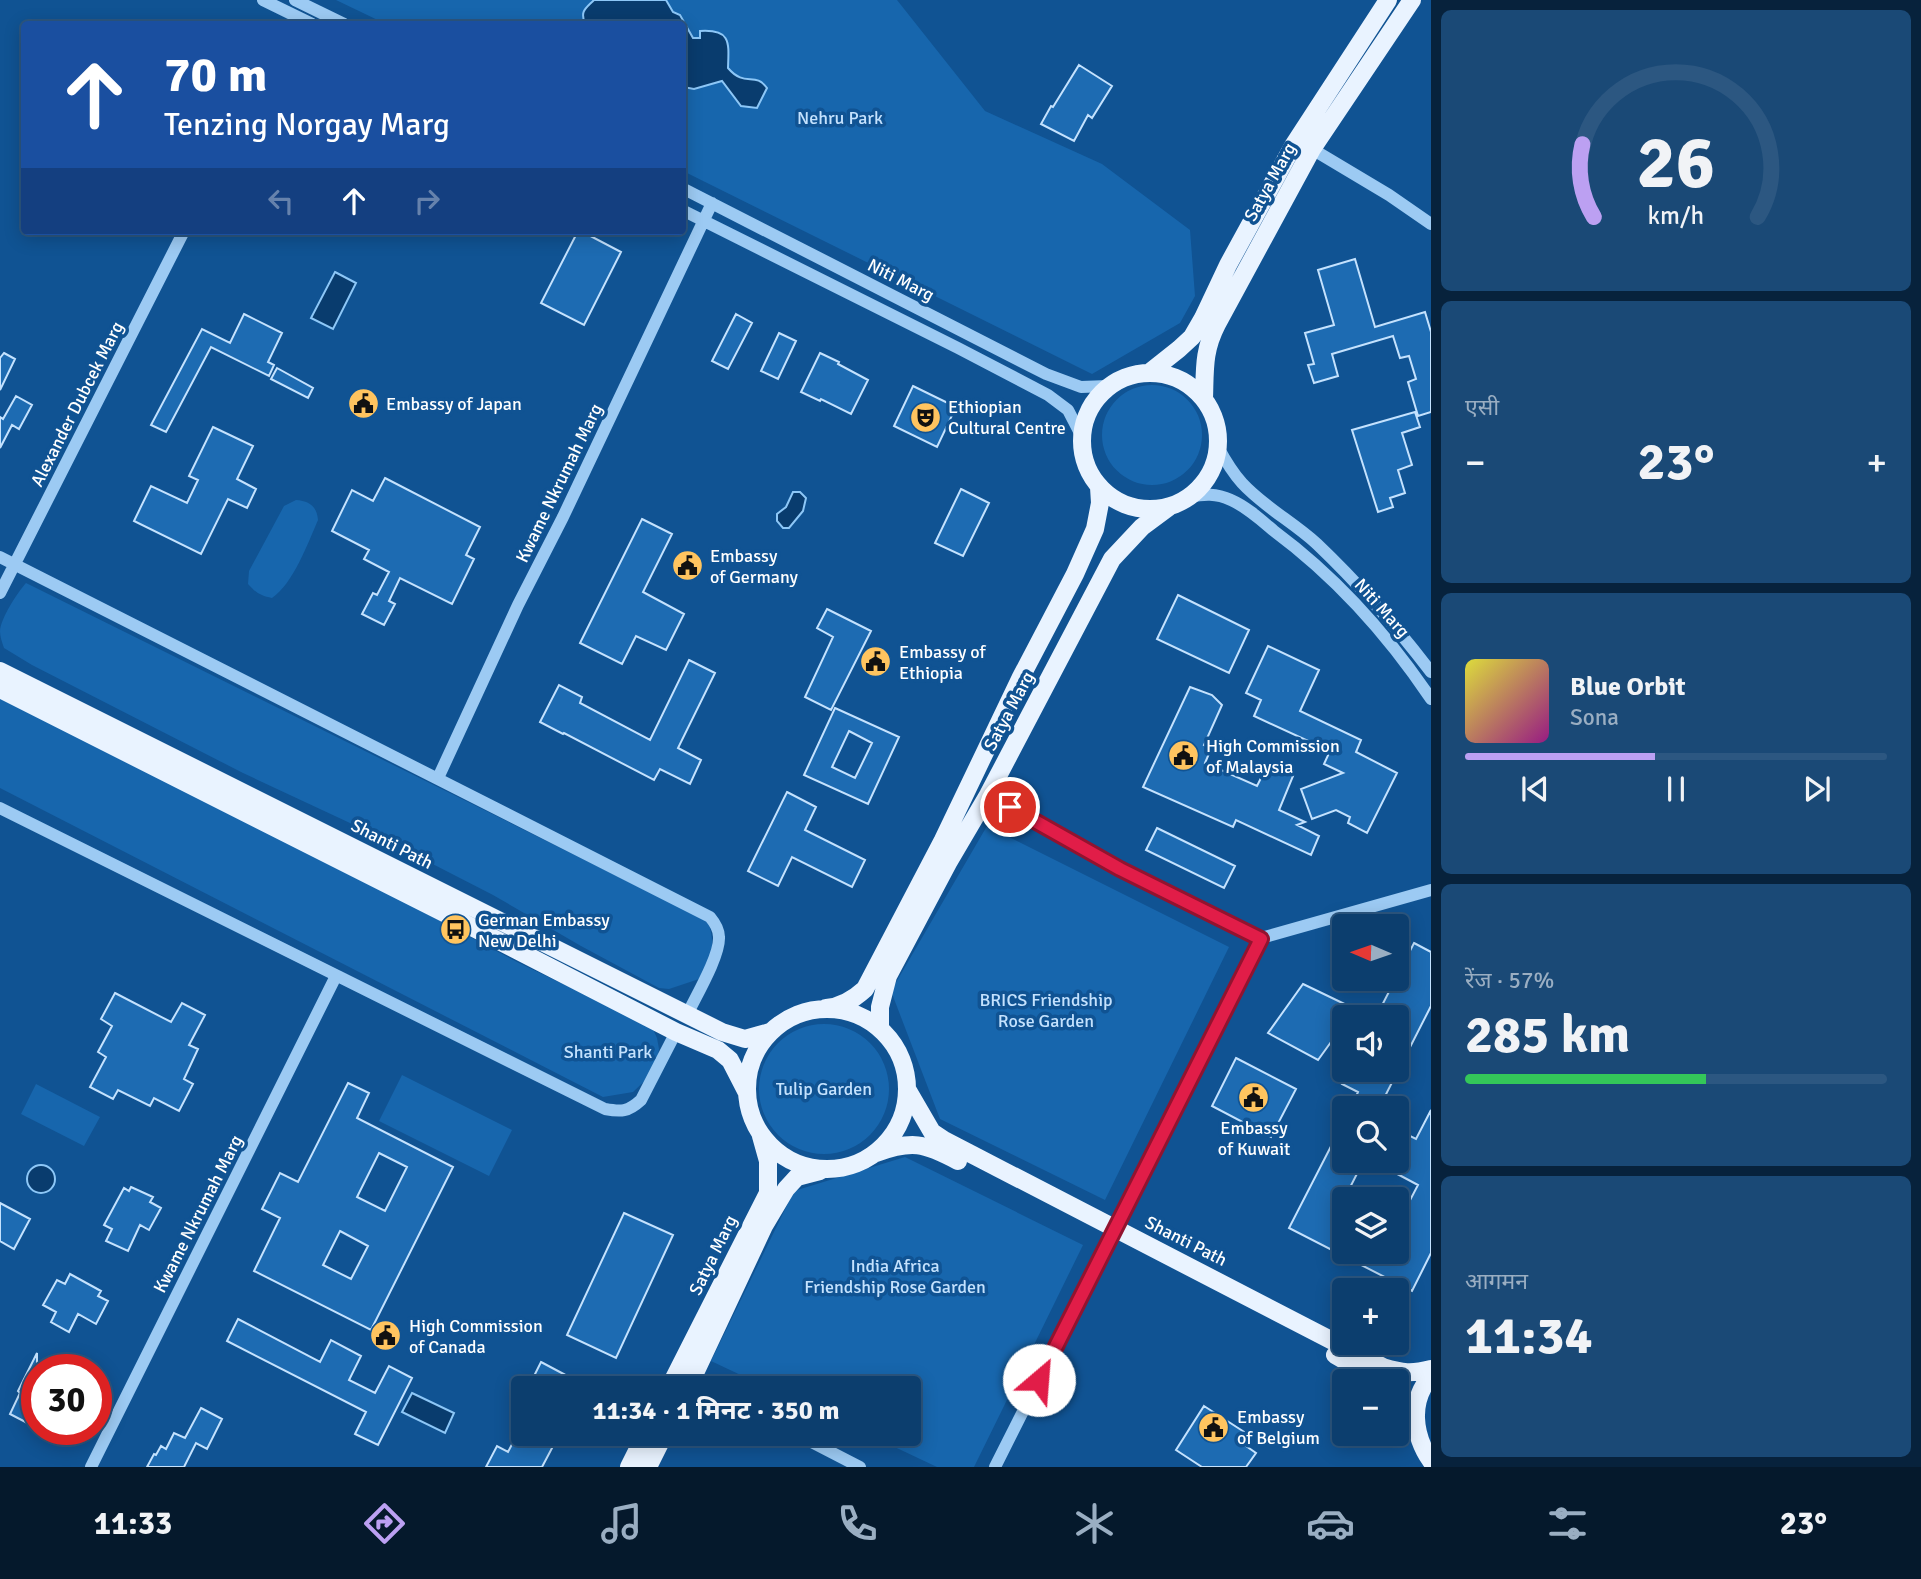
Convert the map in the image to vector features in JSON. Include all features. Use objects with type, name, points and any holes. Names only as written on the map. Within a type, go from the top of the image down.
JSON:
[{"type":"main road","name":"Satya Marg","points":[[1150,372],[1192,337],[1228,265],[1306,143],[1388,0]]},
{"type":"main road","name":"Satya Marg","points":[[1204,399],[1209,340],[1306,143],[1412,0]]},
{"type":"main road","points":[[1150,372],[1175,376],[1204,399],[1216,422],[1218,447],[1209,476],[1189,497],[1169,507],[1136,508],[1116,501],[1099,487],[1089,472],[1083,455],[1082,437],[1083,426],[1092,404],[1108,386],[1123,377],[1150,372]]},
{"type":"main road","name":"Satya Marg","points":[[827,1008],[854,999],[865,989],[943,840],[1095,529],[1100,503],[1099,487]]},
{"type":"main road","name":"Satya Marg","points":[[880,1028],[880,1007],[888,976],[948,863],[988,795],[1112,559],[1142,527],[1169,507]]},
{"type":"main road","name":"Shanti Path","points":[[0,671],[736,1038],[745,1039],[769,1032]]},
{"type":"main road","points":[[0,689],[460,920],[676,1032],[718,1049],[738,1073],[747,1093]]},
{"type":"main road","points":[[827,1008],[855,1013],[880,1028],[897,1049],[903,1062],[907,1089],[899,1125],[885,1145],[876,1153],[850,1166],[831,1169],[804,1166],[780,1154],[761,1135],[749,1108],[747,1093],[752,1060],[769,1032],[786,1019],[806,1011],[827,1008]]},
{"type":"main road","name":"Shanti Path","points":[[907,1089],[932,1132],[944,1140],[1255,1309],[1359,1369]]},
{"type":"main road","name":"Satya Marg","points":[[675,1376],[768,1193],[768,1161],[761,1135]]},
{"type":"main road","name":"Shanti Path","points":[[876,1153],[902,1144],[940,1151],[1114,1233],[1383,1367],[1414,1374],[1431,1369]]},
{"type":"main road","name":"Satya Marg","points":[[698,1376],[752,1251],[786,1189],[797,1177],[831,1169]]},
{"type":"main road","points":[[1431,1376],[1419,1396],[1416,1414],[1419,1439],[1431,1461]]},
{"type":"main road","points":[[1409,1407],[1416,1414]]},
{"type":"main road","points":[[629,1467],[640,1446]]},
{"type":"main road","points":[[648,1467],[658,1446]]},
{"type":"street","points":[[263,0],[291,20],[298,1],[338,21]]},
{"type":"street","points":[[1306,143],[1389,194],[1431,225]]},
{"type":"street","name":"Niti Marg","points":[[686,190],[1046,374],[1081,387],[1108,386]]},
{"type":"street","name":"Kwame Nkrumah Marg","points":[[438,778],[518,605],[563,517],[712,203]]},
{"type":"street","name":"Niti Marg","points":[[686,211],[1048,395],[1068,410],[1082,437]]},
{"type":"street","name":"Alexander Dubcek Marg","points":[[0,593],[182,235]]},
{"type":"street","name":"Niti Marg","points":[[1218,447],[1241,482],[1306,535],[1352,578],[1394,624],[1431,672]]},
{"type":"street","name":"Niti Marg","points":[[1189,497],[1204,494],[1230,499],[1293,545],[1336,583],[1375,625],[1411,669],[1431,699]]},
{"type":"street","points":[[0,557],[710,917],[717,925],[719,937],[715,954],[687,1014]]},
{"type":"street","points":[[988,795],[1120,869],[1261,939],[1431,890]]},
{"type":"street","points":[[0,808],[605,1109],[631,1109],[641,1100],[676,1032]]},
{"type":"street","points":[[995,1467],[1261,939]]},
{"type":"street","name":"Kwame Nkrumah Marg","points":[[91,1467],[336,976]]},
{"type":"street","points":[[819,1446],[860,1467]]},
{"type":"street","points":[[1429,1467],[1431,1461]]},
{"type":"green space","name":"Nehru Park","points":[[336,0],[897,0],[985,111],[1102,164],[1190,230],[1195,296],[1180,323],[1092,374],[686,172],[686,21],[380,21]]},
{"type":"green space","points":[[1152,385],[1180,393],[1194,407],[1202,435],[1194,463],[1180,477],[1152,485],[1124,477],[1110,463],[1102,435],[1110,407],[1124,393]]},
{"type":"green space","points":[[296,500],[312,505],[318,520],[287,583],[272,598],[256,592],[248,584],[249,571],[284,506]]},
{"type":"green space","points":[[26,583],[708,921],[712,938],[710,958],[699,979],[669,989],[659,988],[493,895],[380,837],[243,773],[32,665],[4,648],[0,633],[6,613]]},
{"type":"green space","name":"Shanti Park","points":[[0,698],[388,893],[517,962],[652,1027],[659,1049],[655,1071],[633,1092],[603,1097],[0,788]]},
{"type":"green space","name":"BRICS Friendship Rose Garden","points":[[987,826],[1229,947],[1105,1200],[940,1119],[891,991]]},
{"type":"green space","name":"Tulip Garden","points":[[824,1024],[849,1029],[870,1043],[884,1064],[889,1089],[884,1114],[870,1135],[849,1149],[824,1154],[799,1149],[778,1135],[764,1114],[759,1089],[764,1064],[778,1043],[799,1029]]},
{"type":"green space","points":[[402,1075],[512,1130],[489,1176],[379,1121]]},
{"type":"green space","points":[[36,1084],[100,1117],[84,1146],[21,1114]]},
{"type":"green space","name":"India Africa Friendship Rose Garden","points":[[905,1157],[1083,1245],[974,1467],[937,1467],[893,1446],[921,1446],[921,1376],[743,1376],[711,1361],[794,1191]]},
{"type":"shaded area","points":[[594,0],[666,0],[673,12],[680,15],[683,21],[584,21],[583,13]]},
{"type":"shaded area","points":[[686,26],[693,38],[700,38],[700,31],[723,35],[728,44],[728,68],[740,77],[763,83],[767,88],[757,108],[741,106],[722,81],[694,89],[686,88]]},
{"type":"shaded area","points":[[335,272],[356,283],[333,329],[311,318]]},
{"type":"shaded area","points":[[793,492],[800,492],[806,498],[803,511],[789,528],[783,528],[777,521],[777,514],[786,507]]},
{"type":"shaded area","points":[[41,1165],[51,1169],[55,1179],[51,1189],[41,1193],[31,1189],[27,1179],[31,1169]]},
{"type":"shaded area","points":[[412,1393],[454,1413],[445,1433],[402,1412]]},
{"type":"building","points":[[1079,65],[1112,86],[1092,118],[1088,115],[1074,141],[1041,124]]},
{"type":"building","points":[[576,235],[589,235],[621,252],[584,325],[541,303]]},
{"type":"building","points":[[1355,259],[1375,327],[1425,312],[1431,332],[1431,412],[1418,416],[1408,382],[1416,379],[1409,356],[1400,358],[1393,336],[1332,354],[1338,376],[1314,383],[1308,365],[1314,364],[1305,333],[1334,325],[1318,270]]},
{"type":"building","points":[[244,314],[282,333],[268,362],[274,365],[269,376],[211,347],[166,432],[151,425],[202,329],[230,343]]},
{"type":"building","points":[[736,314],[752,323],[728,369],[712,361]]},
{"type":"building","points":[[779,333],[796,341],[778,379],[761,371]]},
{"type":"building","points":[[4,353],[15,359],[0,390],[0,358]]},
{"type":"building","points":[[820,353],[868,380],[851,414],[801,392]]},
{"type":"building","points":[[277,368],[313,388],[308,398],[271,379]]},
{"type":"building","points":[[913,386],[956,407],[937,447],[894,426]]},
{"type":"building","points":[[16,396],[32,405],[19,429],[12,425],[0,448],[0,417],[3,419]]},
{"type":"building","points":[[1415,412],[1420,427],[1402,433],[1412,465],[1398,470],[1405,493],[1390,498],[1393,507],[1378,512],[1352,430]]},
{"type":"building","points":[[213,427],[253,446],[237,479],[256,489],[247,508],[228,499],[201,554],[134,521],[151,486],[187,503],[198,480],[189,476]]},
{"type":"building","points":[[385,478],[480,527],[466,555],[474,559],[452,604],[400,578],[389,601],[395,604],[384,625],[362,614],[373,593],[377,595],[389,572],[364,559],[369,550],[332,531],[352,490],[373,501]]},
{"type":"building","points":[[961,489],[989,503],[963,556],[935,543]]},
{"type":"building","points":[[642,519],[672,534],[643,592],[684,614],[666,650],[636,636],[622,664],[580,643]]},
{"type":"building","points":[[1178,595],[1249,630],[1229,673],[1157,639]]},
{"type":"building","points":[[827,609],[871,631],[831,710],[805,697],[833,637],[817,628]]},
{"type":"building","points":[[1268,646],[1319,670],[1300,711],[1361,740],[1356,752],[1397,773],[1367,833],[1348,823],[1350,817],[1336,810],[1312,819],[1301,789],[1343,773],[1324,764],[1330,751],[1254,716],[1261,700],[1246,693]]},
{"type":"building","points":[[689,660],[715,673],[678,748],[701,760],[690,784],[660,769],[654,780],[540,722],[559,685],[582,697],[580,703],[650,740]]},
{"type":"building","name":"High Commission of Malaysia","points":[[1190,687],[1212,695],[1222,705],[1204,745],[1211,749],[1205,763],[1257,786],[1268,764],[1293,776],[1279,810],[1305,822],[1297,825],[1319,836],[1311,855],[1236,820],[1233,827],[1143,787]]},
{"type":"building","points":[[835,708],[899,737],[868,804],[804,775]],"holes":[[[849,731],[872,743],[855,778],[832,767]]]},
{"type":"building","points":[[787,792],[816,807],[805,830],[865,860],[852,887],[792,857],[778,886],[748,871]]},
{"type":"building","points":[[1157,828],[1235,866],[1224,888],[1146,850]]},
{"type":"building","points":[[1414,943],[1431,952],[1431,1006],[1409,1049],[1409,1005],[1382,1005],[1389,991],[1409,991],[1409,953]]},
{"type":"building","points":[[1303,984],[1347,1005],[1332,1005],[1332,1041],[1318,1060],[1268,1033]]},
{"type":"building","points":[[115,993],[171,1022],[182,1003],[205,1015],[189,1045],[198,1049],[184,1079],[193,1084],[179,1111],[154,1098],[150,1106],[118,1090],[113,1099],[90,1087],[106,1057],[98,1052],[112,1026],[101,1019]]},
{"type":"building","name":"Embassy of Kuwait","points":[[1236,1058],[1296,1089],[1271,1137],[1212,1106]]},
{"type":"building","points":[[1392,1082],[1385,1096],[1356,1096],[1358,1092],[1342,1084]]},
{"type":"building","points":[[348,1083],[369,1093],[357,1118],[453,1167],[371,1330],[254,1271],[280,1218],[262,1209],[280,1173],[298,1182]],"holes":[[[379,1153],[407,1167],[385,1211],[357,1197]],[[340,1231],[368,1246],[351,1279],[323,1265]]]},
{"type":"building","points":[[1431,1110],[1431,1253],[1412,1291],[1409,1289],[1409,1278],[1387,1278],[1359,1264],[1409,1264],[1409,1202],[1418,1185],[1395,1173],[1409,1173],[1409,1136],[1416,1139]]},
{"type":"building","points":[[1332,1144],[1332,1173],[1357,1173],[1350,1187],[1332,1187],[1332,1250],[1289,1228]]},
{"type":"building","points":[[131,1187],[153,1197],[150,1202],[161,1208],[149,1230],[140,1225],[128,1251],[106,1241],[112,1229],[104,1225],[124,1188],[129,1191]]},
{"type":"building","points":[[0,1203],[30,1219],[14,1249],[0,1241]]},
{"type":"building","points":[[624,1213],[673,1235],[616,1358],[567,1335]]},
{"type":"building","points":[[70,1274],[101,1291],[98,1296],[108,1301],[96,1324],[78,1314],[69,1332],[51,1322],[56,1312],[43,1305],[57,1280],[65,1284]]},
{"type":"building","points":[[238,1319],[320,1362],[331,1340],[361,1356],[349,1380],[375,1393],[389,1366],[412,1378],[378,1445],[355,1434],[366,1412],[227,1341]]},
{"type":"building","points":[[541,1362],[567,1376],[534,1376]]},
{"type":"building","points":[[21,1385],[21,1420],[10,1414],[20,1393],[18,1391]]},
{"type":"building","name":"Embassy of Belgium","points":[[1204,1406],[1252,1437],[1246,1446],[1256,1453],[1246,1467],[1202,1467],[1176,1450]]},
{"type":"building","points":[[201,1408],[222,1419],[207,1449],[196,1443],[184,1467],[147,1467],[161,1446],[166,1449],[174,1433],[185,1438]]},
{"type":"building","points":[[497,1446],[508,1452],[511,1446],[553,1446],[542,1467],[486,1467]]},
{"type":"place","name":"Embassy of Japan","points":[[363,404]]},
{"type":"place","name":"Ethiopian Cultural Centre","points":[[925,417]]},
{"type":"place","name":"Embassy of Germany","points":[[687,566]]},
{"type":"place","name":"Embassy of Ethiopia","points":[[876,662]]},
{"type":"place","name":"High Commission of Malaysia","points":[[1183,756]]},
{"type":"place","name":"German Embassy New Delhi","points":[[455,930]]},
{"type":"place","name":"Embassy of Kuwait","points":[[1254,1098]]},
{"type":"place","name":"High Commission of Canada","points":[[386,1336]]},
{"type":"place","name":"Embassy of Belgium","points":[[1214,1427]]},
{"type":"route","points":[[1010,807],[1120,869],[1261,939],[1039,1380]]}]
